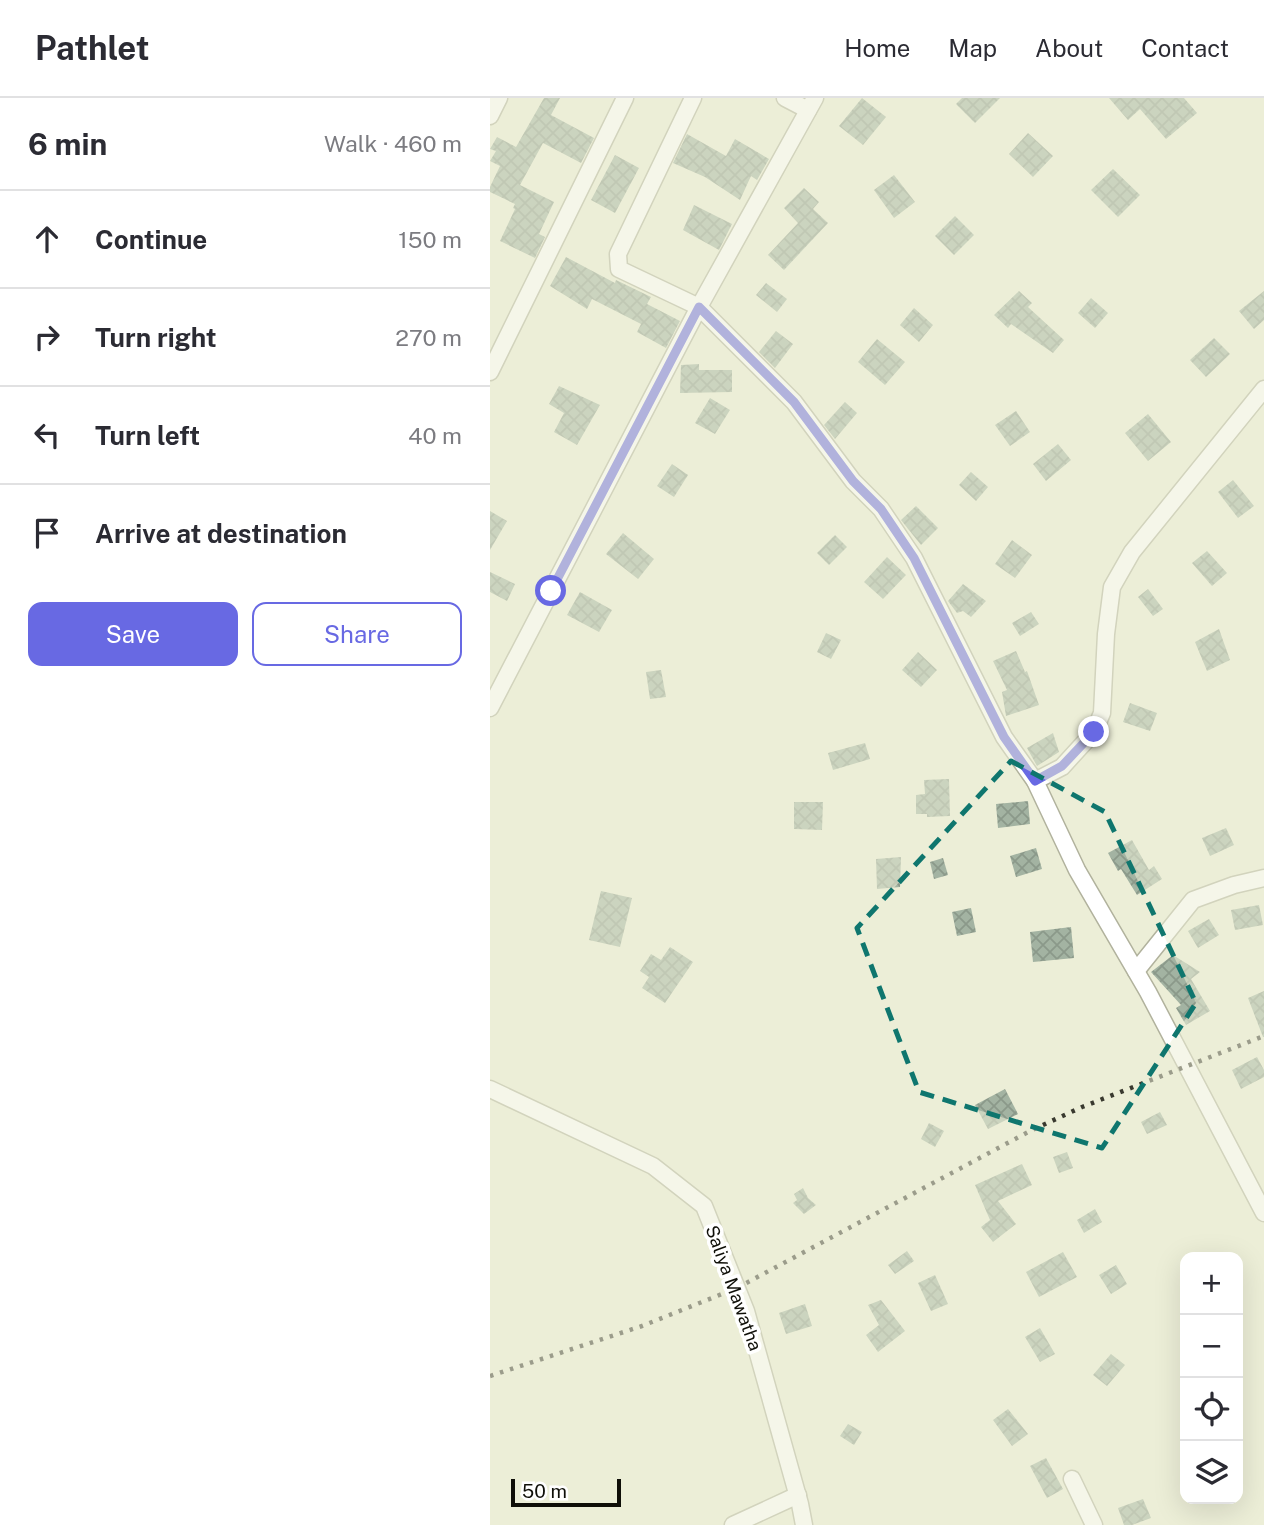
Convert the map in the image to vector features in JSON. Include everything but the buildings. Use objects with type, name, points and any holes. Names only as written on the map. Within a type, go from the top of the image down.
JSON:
[{"type":"street","points":[[490,116],[499,98]]},
{"type":"street","points":[[490,372],[625,98]]},
{"type":"street","points":[[693,98],[618,254],[619,269],[699,307],[794,402],[853,481],[881,509],[914,558],[1004,737],[1035,781],[1077,870],[1189,1067],[1264,1213]]},
{"type":"street","points":[[490,708],[699,307],[811,104],[785,98]]},
{"type":"street","points":[[1035,781],[1062,766],[1094,732],[1098,723],[1102,713],[1106,634],[1112,587],[1132,552],[1264,389]]},
{"type":"street","points":[[1136,971],[1193,900],[1234,885],[1264,878]]},
{"type":"street","name":"Saliya Mawatha","points":[[490,1089],[653,1166],[704,1206],[746,1311],[804,1525]]},
{"type":"street","points":[[1072,1479],[1094,1525]]},
{"type":"street","points":[[733,1525],[797,1494]]},
{"type":"highlighted area","points":[[1011,761],[1105,812],[1196,1003],[1102,1148],[919,1092],[857,928]]},
{"type":"railway","points":[[490,1376],[642,1326],[737,1288],[1030,1131],[1082,1107],[1264,1036]]},
{"type":"route","points":[[551,591],[699,307],[794,402],[853,481],[881,509],[914,558],[1004,737],[1035,781],[1062,766],[1094,732]]}]
